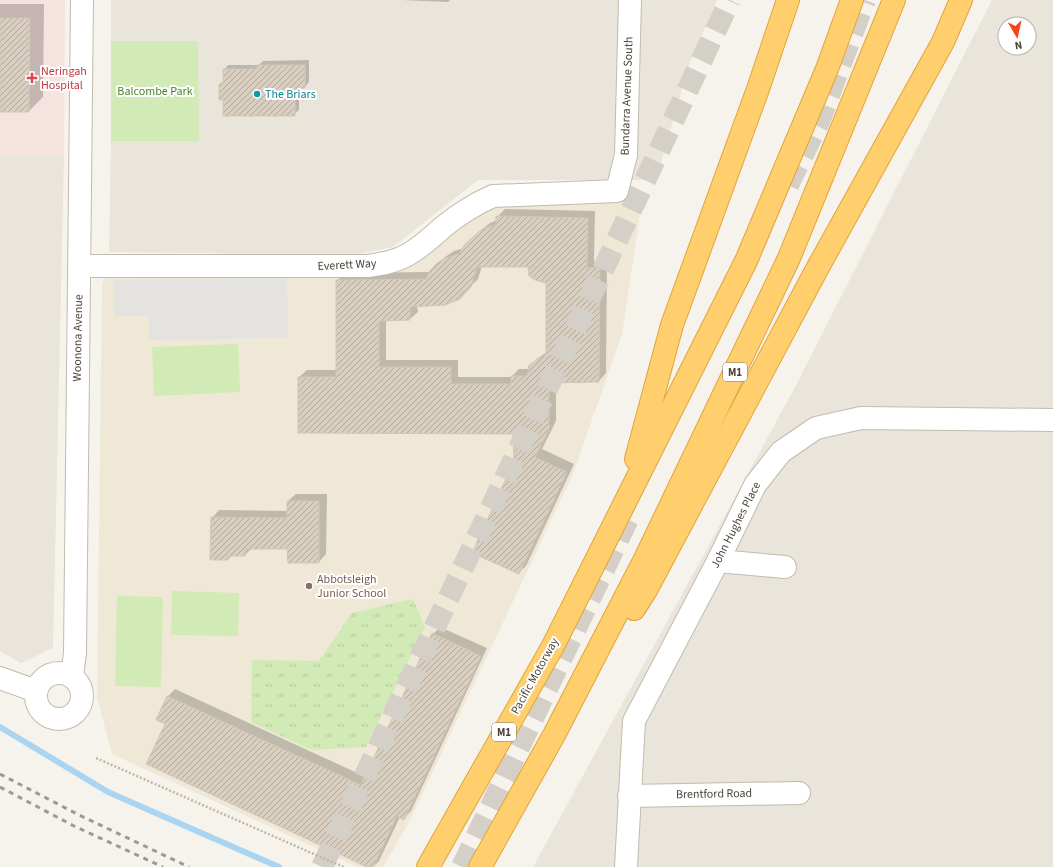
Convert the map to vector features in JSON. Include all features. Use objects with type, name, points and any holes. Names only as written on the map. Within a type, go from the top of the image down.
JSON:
[{"type":"highway","name":"M1","points":[[625,503],[672,325],[758,89],[788,0]]},
{"type":"highway","name":"M1","points":[[625,503],[746,261],[827,69],[852,0]]},
{"type":"highway","name":"M1","points":[[480,867],[554,734],[645,559],[789,258],[894,0]]},
{"type":"highway","name":"M1","points":[[554,734],[646,590],[817,269],[943,42],[961,0]]},
{"type":"highway","name":"Pacific Motorway","points":[[428,867],[553,646],[625,503]]},
{"type":"street","name":"Woonona Avenue","points":[[72,676],[76,653],[82,0]]},
{"type":"street","name":"Bundarra Avenue South","points":[[617,191],[626,155],[630,0]]},
{"type":"street","name":"Everett Way","points":[[79,266],[368,266],[391,262],[406,256],[419,248],[460,214],[475,204],[493,196],[617,191]]},
{"type":"street","name":"John Hughes Place","points":[[626,867],[634,721],[718,561],[755,485],[781,452],[816,428],[861,418],[1053,420]]},
{"type":"street","points":[[718,561],[785,567]]},
{"type":"street","points":[[59,672],[72,676],[81,688],[83,696],[81,705],[77,712],[72,716],[64,719],[51,718],[40,710],[37,705],[35,696],[40,682],[47,675],[59,672]]},
{"type":"street","points":[[0,678],[36,691]]},
{"type":"street","name":"Brentford Road","points":[[629,796],[799,793]]},
{"type":"path","points":[[96,758],[344,867]]},
{"type":"shaded area","name":"Neringah Hospital","points":[[0,0],[65,0],[64,156],[0,155]]},
{"type":"shaded area","points":[[111,0],[717,0],[689,65],[656,180],[478,180],[393,247],[354,255],[109,252]]},
{"type":"shaded area","points":[[992,0],[1053,0],[1053,867],[533,867],[793,391]]},
{"type":"shaded area","points":[[0,155],[64,156],[53,648],[21,663],[0,651]]},
{"type":"shaded area","name":"Abbotsleigh Junior School","points":[[642,201],[622,334],[573,474],[408,824],[383,867],[357,867],[112,754],[97,697],[102,283],[106,276],[345,275],[449,232],[496,205]]},
{"type":"shaded area","points":[[287,278],[288,338],[149,340],[149,316],[114,316],[114,280]]},
{"type":"green space","name":"Balcombe Park","points":[[111,41],[198,41],[199,141],[111,141]]},
{"type":"green space","points":[[238,344],[240,392],[154,396],[152,347]]},
{"type":"green space","points":[[172,591],[239,593],[238,636],[171,635]]},
{"type":"green space","points":[[117,596],[163,597],[161,687],[115,686]]},
{"type":"green space","points":[[413,599],[425,627],[366,747],[312,750],[251,722],[252,660],[319,661],[352,613]]},
{"type":"building","points":[[0,18],[30,18],[29,112],[0,112]]},
{"type":"building","name":"The Briars","points":[[257,65],[305,65],[305,88],[295,88],[295,116],[223,116],[223,100],[219,100],[219,84],[223,84],[223,69],[257,69]]},
{"type":"building","points":[[496,216],[588,218],[587,268],[600,267],[599,382],[549,383],[549,430],[535,457],[567,472],[519,574],[472,553],[514,461],[513,434],[298,433],[298,377],[336,377],[336,280],[426,279],[429,272],[436,264],[445,258],[459,254],[465,244],[481,230],[496,224]],"holes":[[[477,267],[528,267],[529,276],[535,280],[546,283],[546,354],[529,365],[527,376],[511,376],[511,384],[451,384],[451,367],[379,367],[379,321],[410,320],[410,307],[445,305],[460,299],[471,287]]]},
{"type":"building","points":[[287,501],[319,501],[319,563],[288,563],[287,549],[246,549],[245,556],[229,556],[228,560],[210,560],[211,517],[287,518]]},
{"type":"building","points":[[432,633],[481,656],[404,820],[397,816],[373,867],[367,867],[146,764],[165,724],[156,720],[167,696],[361,785]]},
{"type":"waterway","points":[[0,727],[108,792],[279,867]]},
{"type":"tunnel","points":[[322,867],[730,0]]},
{"type":"tunnel","points":[[788,185],[818,124],[865,0]]},
{"type":"tunnel","points":[[462,867],[628,519]]},
{"type":"railway","points":[[0,774],[79,815],[189,867]]},
{"type":"railway","points":[[0,787],[74,826],[163,867]]},
{"type":"place","name":"Neringah Hospital","points":[[32,78]]},
{"type":"place","name":"The Briars","points":[[257,94]]},
{"type":"place","name":"Abbotsleigh Junior School","points":[[309,586]]}]
